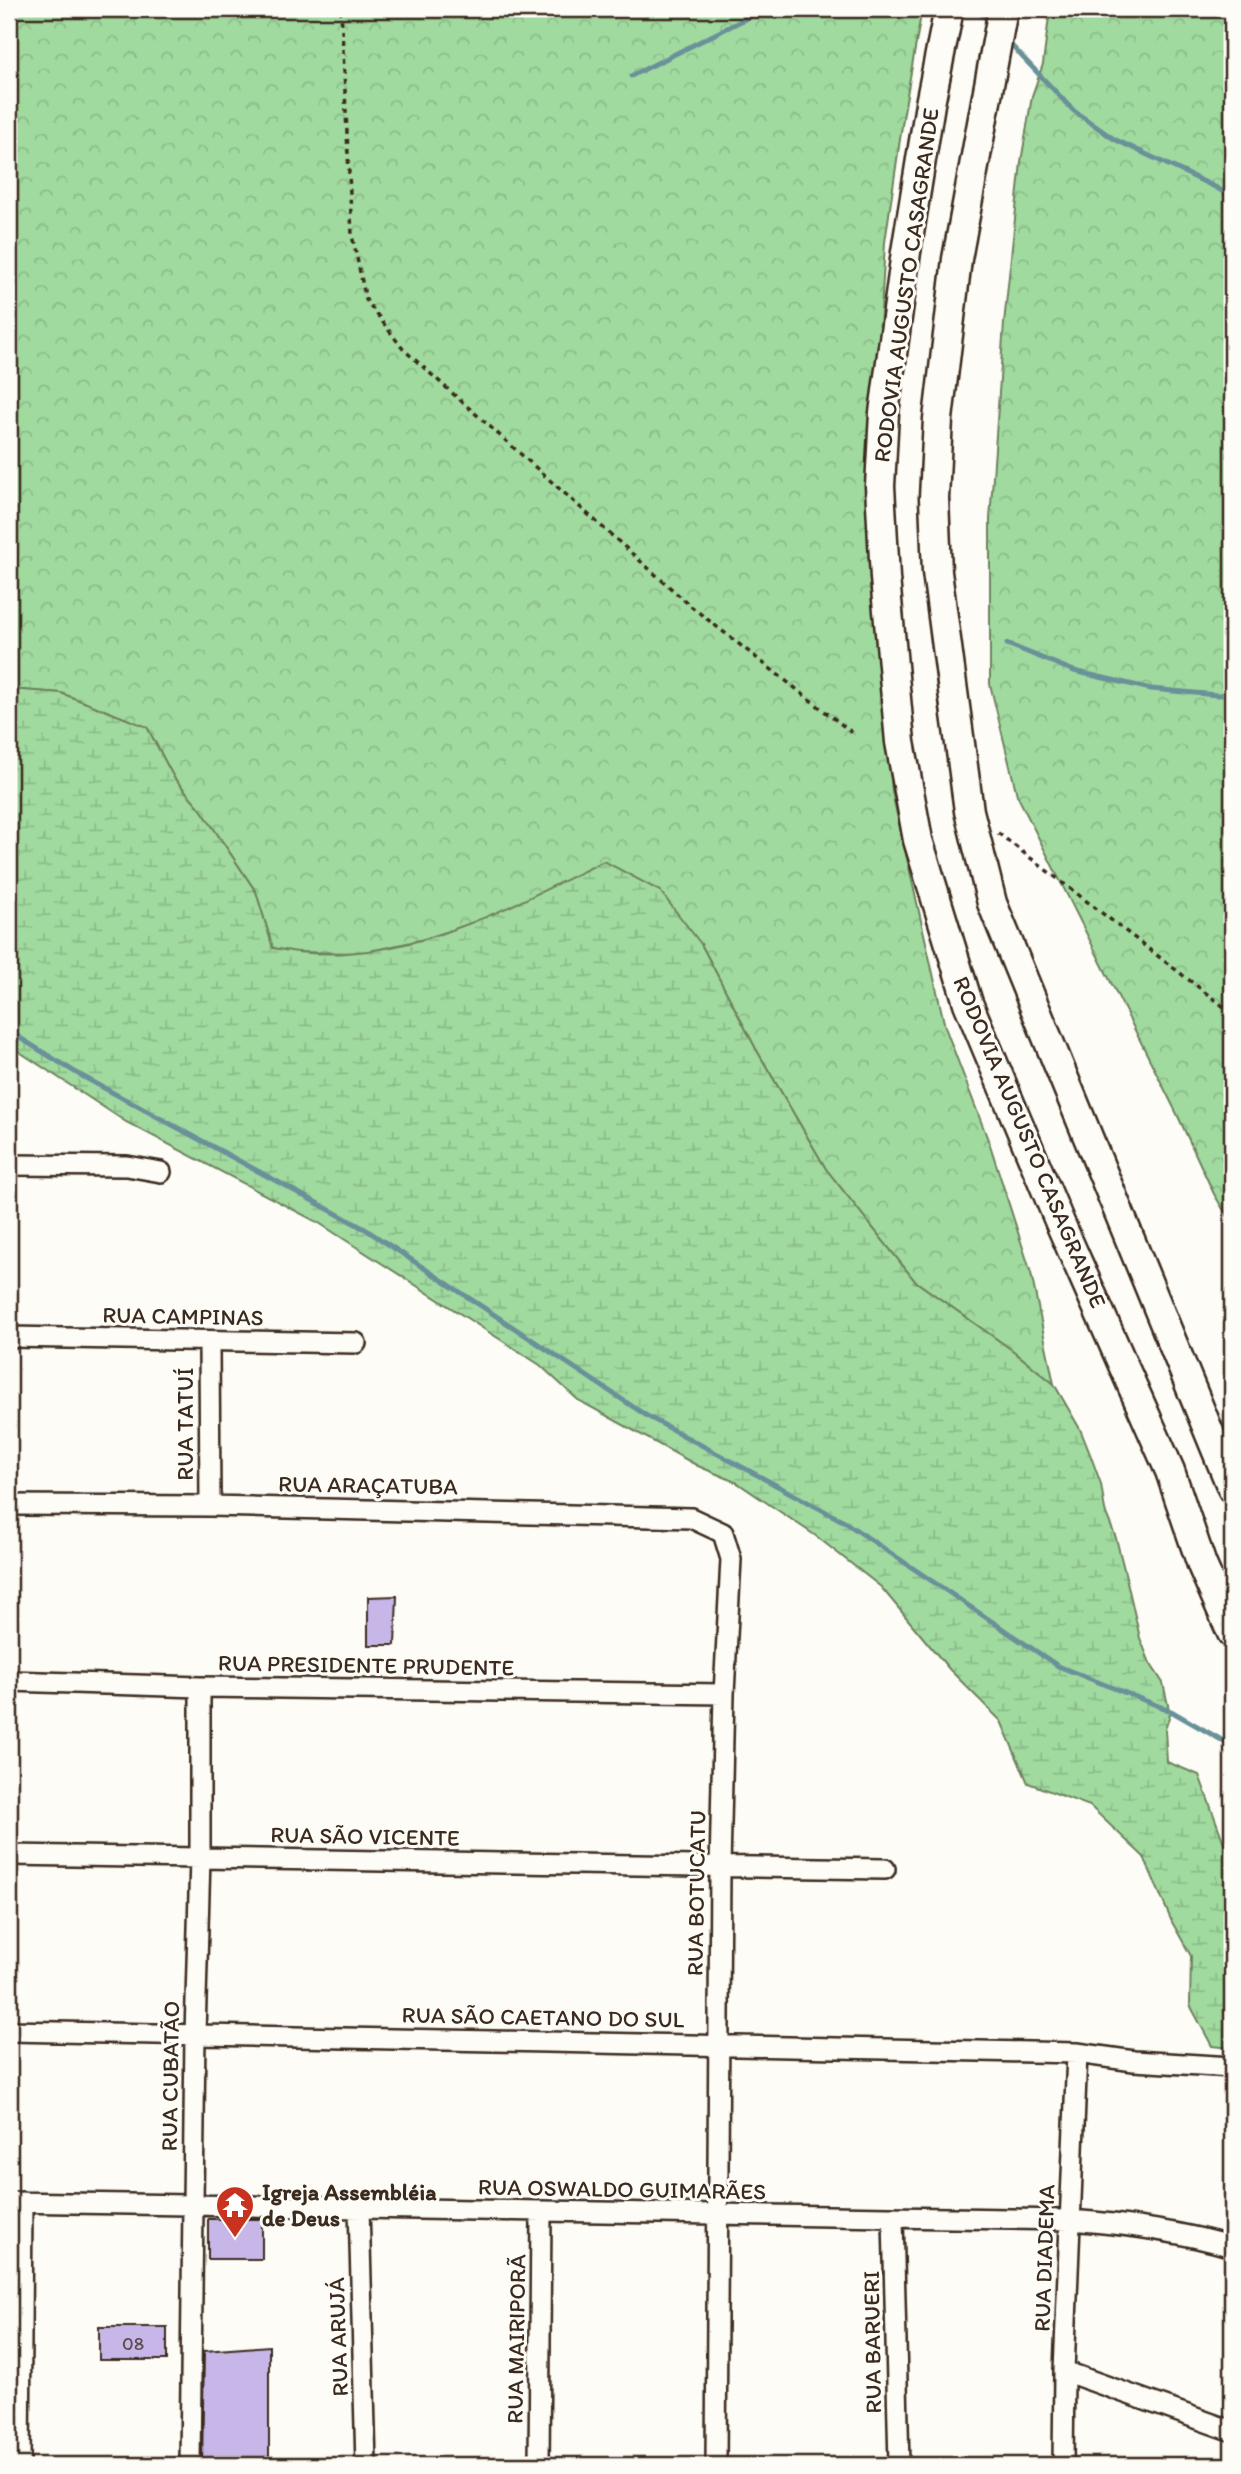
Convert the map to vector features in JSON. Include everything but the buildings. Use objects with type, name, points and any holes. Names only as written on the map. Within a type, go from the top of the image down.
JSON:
[{"type":"main road","name":"RODOVIA AUGUSTO CASAGRANDE","points":[[949,9],[912,214],[884,413],[881,499],[885,578],[902,755],[918,840],[968,1003],[1060,1223],[1170,1471],[1202,1565],[1232,1633]]},
{"type":"main road","name":"RODOVIA AUGUSTO CASAGRANDE","points":[[1003,9],[968,190],[938,419],[934,498],[937,572],[969,811],[992,903],[1232,1488]]},
{"type":"street","points":[[9,1164],[127,1166],[161,1172]]},
{"type":"street","name":"RUA CAMPINAS","points":[[9,1337],[356,1343]]},
{"type":"street","name":"RUA TATUÍ","points":[[209,1342],[210,1506]]},
{"type":"street","name":"RUA ARAÇATUBA","points":[[9,1506],[210,1506],[691,1518],[723,1533]]},
{"type":"street","name":"RUA BOTUCATU","points":[[716,2465],[720,1868],[724,1694],[731,1559],[723,1533]]},
{"type":"street","name":"RUA PRESIDENTE PRUDENTE","points":[[9,1681],[200,1687],[724,1694]]},
{"type":"street","name":"RUA CUBATÃO","points":[[190,2465],[192,2204],[200,1858],[200,1687]]},
{"type":"street","name":"RUA SÃO VICENTE","points":[[9,1855],[885,1869]]},
{"type":"street","name":"RUA SÃO CAETANO DO SUL","points":[[9,2031],[1077,2053],[1134,2061],[1232,2067]]},
{"type":"street","name":"RUA DIADEMA","points":[[1063,2465],[1069,2220],[1077,2053]]},
{"type":"street","points":[[15,2202],[20,2465]]},
{"type":"street","name":"RUA OSWALDO GUIMARÃES","points":[[15,2202],[1069,2220],[1116,2223],[1188,2234],[1232,2247]]},
{"type":"street","name":"RUA ARUJÁ","points":[[359,2207],[366,2465]]},
{"type":"street","name":"RUA MAIRIPORÃ","points":[[539,2465],[541,2213]]},
{"type":"street","name":"RUA BARUERI","points":[[893,2218],[899,2465]]},
{"type":"street","points":[[1064,2371],[1232,2431]]},
{"type":"path","points":[[341,9],[352,235],[366,300],[403,349],[693,608],[855,735]]},
{"type":"path","points":[[969,811],[1232,1013]]},
{"type":"path","points":[[992,828],[994,841]]},
{"type":"green space","points":[[9,9],[922,9],[885,242],[870,505],[892,792],[945,1027],[990,1145],[1031,1273],[1054,1384],[1012,1350],[915,1281],[826,1169],[756,1049],[701,944],[489,917],[425,939],[362,953],[292,952],[273,948],[256,892],[200,808],[174,778],[147,727],[61,693],[9,689]]},
{"type":"green space","points":[[1050,9],[1232,9],[1232,1224],[1214,1194],[1177,1114],[1017,795],[990,684],[990,519],[1004,323],[1021,162],[1032,96],[1043,64]]},
{"type":"green space","points":[[9,689],[61,693],[147,727],[174,778],[200,808],[256,892],[273,948],[317,953],[360,952],[403,945],[486,917],[604,861],[660,891],[701,944],[756,1049],[826,1169],[915,1281],[1012,1350],[1054,1384],[1080,1429],[1101,1484],[1105,1511],[1116,1538],[1140,1638],[1150,1663],[1163,1683],[1170,1714],[1165,1730],[1167,1762],[1199,1775],[1232,1865],[1232,2048],[1212,2046],[1190,2005],[1191,1956],[1172,1922],[1144,1857],[1090,1806],[1028,1783],[1001,1721],[950,1670],[881,1587],[816,1536],[736,1482],[698,1466],[578,1400],[540,1365],[319,1223],[126,1122],[9,1045]]},
{"type":"waterway","points":[[631,76],[765,9]]},
{"type":"waterway","points":[[977,9],[991,24]]},
{"type":"waterway","points":[[1008,42],[1074,111],[1114,139],[1232,197]]},
{"type":"waterway","points":[[1007,644],[1074,671],[1151,689],[1232,694]]},
{"type":"waterway","points":[[9,1031],[80,1075],[365,1229],[647,1416],[843,1521],[1058,1666],[1171,1711],[1232,1746]]},
{"type":"place","name":"Igreja Assembléia de Deus","points":[[235,2239]]}]
